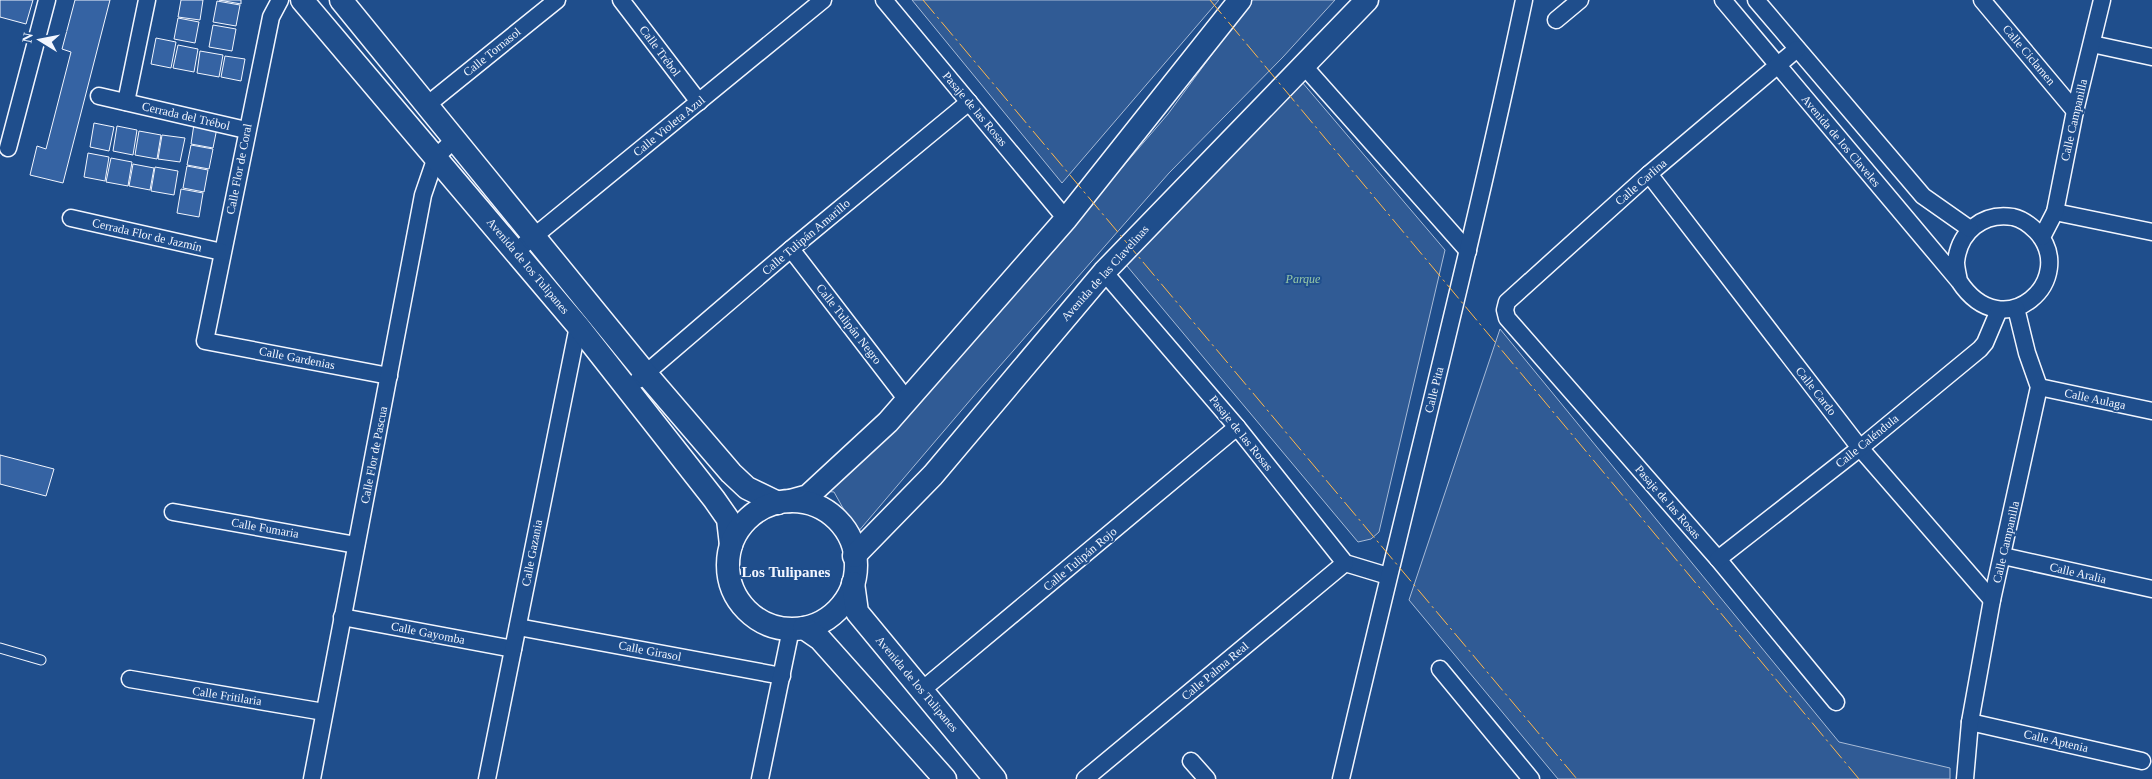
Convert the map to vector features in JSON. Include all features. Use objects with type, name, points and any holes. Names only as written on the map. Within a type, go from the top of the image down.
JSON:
[{"type":"street","points":[[8,148],[47,0]]},
{"type":"street","name":"Cerrada del Trébol","points":[[126,102],[147,0]]},
{"type":"street","name":"Calle Flor de Coral","points":[[206,341],[246,130],[271,17],[280,0]]},
{"type":"street","name":"Avenida de los Tulipanes","points":[[302,0],[578,326],[627,388],[728,519],[731,545]]},
{"type":"street","name":"Avenida de los Tulipanes","points":[[341,0],[646,374],[731,473],[747,488],[784,502]]},
{"type":"street","name":"Calle Tornasol","points":[[427,105],[557,0]]},
{"type":"street","name":"Calle Trébol","points":[[622,0],[699,102]]},
{"type":"street","name":"Calle Violeta Azul","points":[[515,252],[823,0]]},
{"type":"street","name":"Pasaje de las Rosas","points":[[884,0],[1066,219]]},
{"type":"street","points":[[946,779],[820,639],[798,629],[764,623],[743,607],[736,596],[728,571],[731,545],[744,522],[765,507],[808,496],[888,422],[1066,219],[1240,0]]},
{"type":"street","name":"Avenida de las Clavelinas","points":[[854,556],[933,475],[1104,272],[1366,0]]},
{"type":"street","name":"Calle Pita","points":[[1341,779],[1388,576],[1468,251],[1524,0]]},
{"type":"street","points":[[1556,20],[1580,0]]},
{"type":"street","name":"Avenida de los Claveles","points":[[1723,0],[1959,281]]},
{"type":"street","name":"Avenida de los Claveles","points":[[1756,0],[1923,196],[1970,230]]},
{"type":"street","name":"Calle Ciclamen","points":[[1982,0],[2075,111]]},
{"type":"street","name":"Calle Campanilla","points":[[2042,237],[2055,212],[2075,111],[2102,0]]},
{"type":"street","points":[[2092,44],[2152,57]]},
{"type":"street","name":"Calle Carlina","points":[[1507,302],[1649,174],[1797,49]]},
{"type":"street","points":[[1304,65],[1468,251]]},
{"type":"street","name":"Cerrada del Trébol","points":[[99,96],[246,130]]},
{"type":"street","name":"Calle Tulipán Amarillo","points":[[627,388],[969,102]]},
{"type":"street","name":"Calle Flor de Pascua","points":[[312,779],[424,195],[436,157],[454,139]]},
{"type":"street","name":"Calle Cardo","points":[[1649,174],[1860,448],[1992,600]]},
{"type":"street","points":[[2055,212],[2152,232]]},
{"type":"street","points":[[1999,216],[2016,218],[2030,225],[2042,237],[2048,253],[2048,270],[2043,286],[2032,300],[2016,308],[1999,310],[1982,305],[1969,296],[1959,281],[1956,264],[1959,245],[1970,230],[1983,220],[1999,216]]},
{"type":"street","name":"Cerrada Flor de Jazmín","points":[[71,218],[222,252]]},
{"type":"street","name":"Calle Tulipán Negro","points":[[791,249],[907,400]]},
{"type":"street","name":"Pasaje de las Rosas","points":[[1104,272],[1238,427],[1345,563]]},
{"type":"street","name":"Pasaje de las Rosas","points":[[1507,302],[1505,310],[1507,318],[1718,559],[1836,702]]},
{"type":"street","points":[[2016,308],[2027,353],[2039,387]]},
{"type":"street","name":"Calle Caléndula","points":[[1718,559],[1860,448],[1980,349],[1985,343],[1999,310]]},
{"type":"street","name":"Calle Gazania","points":[[487,779],[578,326]]},
{"type":"street","name":"Calle Gardenias","points":[[206,341],[389,376]]},
{"type":"street","name":"Calle Campanilla","points":[[1965,779],[1970,722],[1992,600],[2039,387]]},
{"type":"street","name":"Calle Aulaga","points":[[2039,387],[2152,411]]},
{"type":"street","name":"Calle Tulipán Rojo","points":[[922,690],[1238,427]]},
{"type":"street","points":[[784,502],[816,506],[837,520],[848,536],[854,556],[855,570],[853,583],[840,608],[818,624],[798,629]]},
{"type":"street","name":"Calle Fumaria","points":[[173,512],[356,545]]},
{"type":"street","name":"Calle Aralia","points":[[2003,556],[2152,589]]},
{"type":"street","points":[[1345,563],[1388,576]]},
{"type":"street","name":"Calle Palma Real","points":[[1085,779],[1345,563]]},
{"type":"street","name":"Avenida de los Tulipanes","points":[[853,583],[857,612],[995,779]]},
{"type":"street","name":"Calle Gayomba","points":[[342,617],[513,649]]},
{"type":"street","name":"Calle Girasol","points":[[518,627],[782,676]]},
{"type":"street","points":[[760,779],[782,676],[798,629]]},
{"type":"street","points":[[1440,669],[1531,779]]},
{"type":"street","name":"Calle Fritilaria","points":[[130,679],[324,712]]},
{"type":"street","name":"Calle Aptenia","points":[[1970,722],[2142,760]]},
{"type":"street","points":[[1191,761],[1207,779]]},
{"type":"lane","points":[[0,648],[42,660]]},
{"type":"shaded area","points":[[912,0],[1219,0],[1062,183]]},
{"type":"shaded area","points":[[1252,0],[1335,0],[1283,57],[1169,173],[978,391],[857,533],[834,492],[823,491],[1078,219],[1168,114]]},
{"type":"shaded area","name":"Parque","points":[[1296,75],[1445,250],[1379,532],[1371,539],[1358,542],[1122,260]]},
{"type":"shaded area","points":[[1500,329],[1839,742],[1950,768],[1950,779],[1558,779],[1409,600]]},
{"type":"building","points":[[0,0],[33,0],[26,24],[0,17]]},
{"type":"building","points":[[75,0],[110,0],[63,183],[30,175],[37,146],[46,149],[71,52],[62,49]]},
{"type":"building","points":[[181,0],[203,0],[200,20],[178,17]]},
{"type":"building","points":[[219,0],[241,0],[241,4]]},
{"type":"building","points":[[217,1],[240,5],[236,26],[213,22]]},
{"type":"building","points":[[178,18],[199,22],[195,43],[174,39]]},
{"type":"building","points":[[213,25],[236,29],[232,51],[209,47]]},
{"type":"building","points":[[156,38],[176,42],[171,68],[151,64]]},
{"type":"building","points":[[178,45],[198,49],[194,72],[173,68]]},
{"type":"building","points":[[200,51],[223,55],[219,77],[197,73]]},
{"type":"building","points":[[225,56],[245,59],[241,81],[221,77]]},
{"type":"building","points":[[94,123],[114,127],[109,151],[90,147]]},
{"type":"building","points":[[194,124],[217,128],[213,148],[191,144]]},
{"type":"building","points":[[117,126],[137,130],[133,155],[113,151]]},
{"type":"building","points":[[139,131],[161,135],[157,159],[135,155]]},
{"type":"building","points":[[162,135],[185,138],[180,162],[158,159]]},
{"type":"building","points":[[191,145],[213,149],[209,169],[187,165]]},
{"type":"building","points":[[88,153],[109,157],[105,181],[84,177]]},
{"type":"building","points":[[111,158],[132,162],[128,186],[106,182]]},
{"type":"building","points":[[133,164],[154,168],[150,190],[129,186]]},
{"type":"building","points":[[187,166],[208,170],[204,192],[183,188]]},
{"type":"building","points":[[155,167],[178,171],[174,195],[151,191]]},
{"type":"building","points":[[181,189],[203,193],[199,217],[177,213]]},
{"type":"building","points":[[0,455],[54,469],[46,496],[0,484]]},
{"type":"power","points":[[923,0],[1577,779]]},
{"type":"power","points":[[1210,0],[1859,779]]},
{"type":"district","name":"Los Tulipanes","points":[[786,572]]}]
